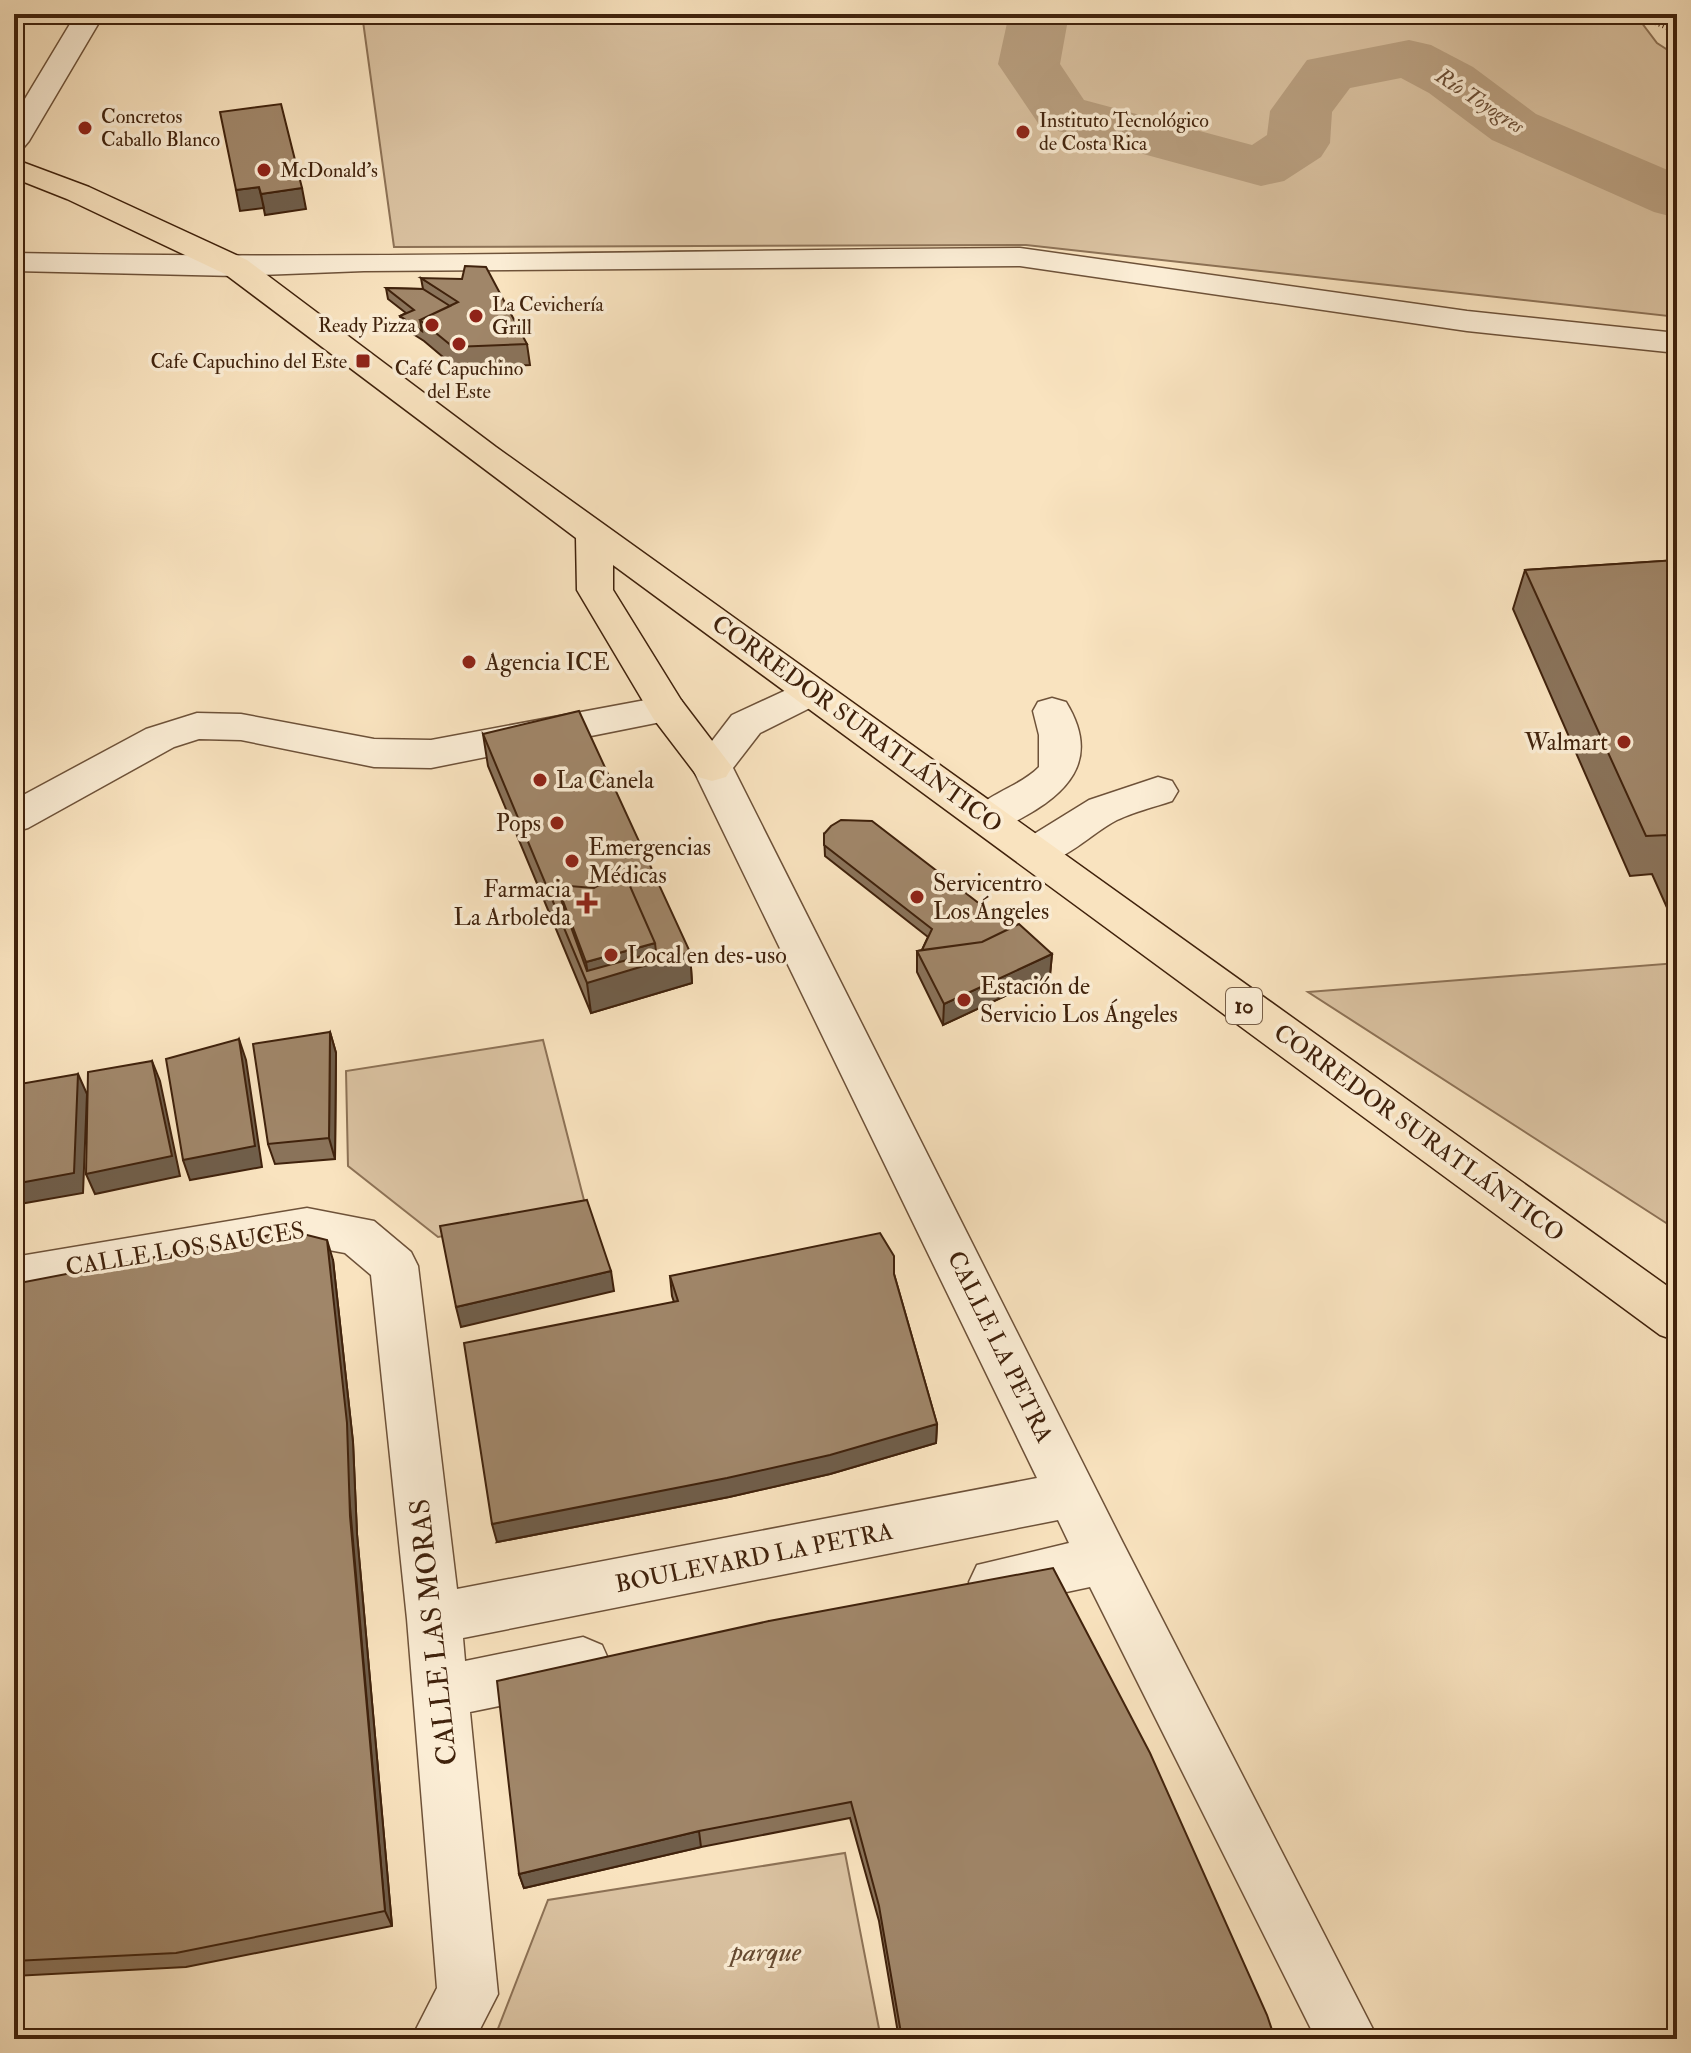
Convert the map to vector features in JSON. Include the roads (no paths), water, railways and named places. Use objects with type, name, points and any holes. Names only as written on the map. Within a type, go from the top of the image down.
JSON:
[{"type":"main road","name":"CORREDOR SURATLÁNTICO","points":[[14,168],[78,193],[236,267],[810,692],[1036,852],[1677,1320]]},
{"type":"main road","points":[[594,534],[595,590],[667,709],[712,767]]},
{"type":"street","points":[[14,141],[90,14]]},
{"type":"street","points":[[14,262],[236,267],[364,262],[1020,257],[1467,321],[1677,343]]},
{"type":"street","points":[[712,767],[746,724],[810,692]]},
{"type":"street","points":[[14,818],[160,738],[197,726],[241,727],[374,753],[431,754],[667,709]]},
{"type":"street","points":[[989,818],[1041,788],[1059,771],[1063,761],[1062,738],[1052,711]]},
{"type":"street","name":"CALLE LA PETRA","points":[[712,767],[1104,1560],[1348,2039]]},
{"type":"street","points":[[1036,852],[1103,810],[1158,791]]},
{"type":"street","name":"CALLE LOS SAUCES","points":[[14,1277],[307,1227],[357,1235]]},
{"type":"street","name":"CALLE LAS MORAS","points":[[357,1235],[394,1266],[434,1619],[468,1994],[441,2039]]},
{"type":"street","name":"BOULEVARD LA PETRA","points":[[434,1619],[1073,1494]]},
{"type":"street","points":[[955,1590],[1104,1560]]},
{"type":"street","points":[[440,1692],[628,1655]]},
{"type":"waterway","name":"Río Toyogres","points":[[1039,14],[1029,64],[1062,113],[1261,167],[1298,143],[1301,111],[1329,73],[1409,58],[1451,80],[1514,127],[1677,198]]},
{"type":"place","name":"Concretos Caballo Blanco","points":[[85,128]]},
{"type":"place","name":"Instituto Tecnológico de Costa Rica","points":[[1023,132]]},
{"type":"place","name":"McDonald's","points":[[264,170]]},
{"type":"place","name":"La Cevichería Grill","points":[[476,316]]},
{"type":"place","name":"Ready Pizza","points":[[432,325]]},
{"type":"place","name":"Café Capuchino del Este","points":[[459,344]]},
{"type":"place","name":"Cafe Capuchino del Este","points":[[363,361]]},
{"type":"place","name":"Agencia ICE","points":[[469,662]]},
{"type":"place","name":"Walmart","points":[[1624,742]]},
{"type":"place","name":"La Canela","points":[[540,780]]},
{"type":"place","name":"Pops","points":[[557,823]]},
{"type":"place","name":"Emergencias Médicas","points":[[572,861]]},
{"type":"place","name":"Servicentro Los Ángeles","points":[[917,897]]},
{"type":"place","name":"Farmacia La Arboleda","points":[[587,903]]},
{"type":"place","name":"Local en des-uso","points":[[611,955]]},
{"type":"place","name":"Estación de Servicio Los Ángeles","points":[[964,1000]]},
{"type":"park label","name":"parque","points":[[766,1952]]}]
